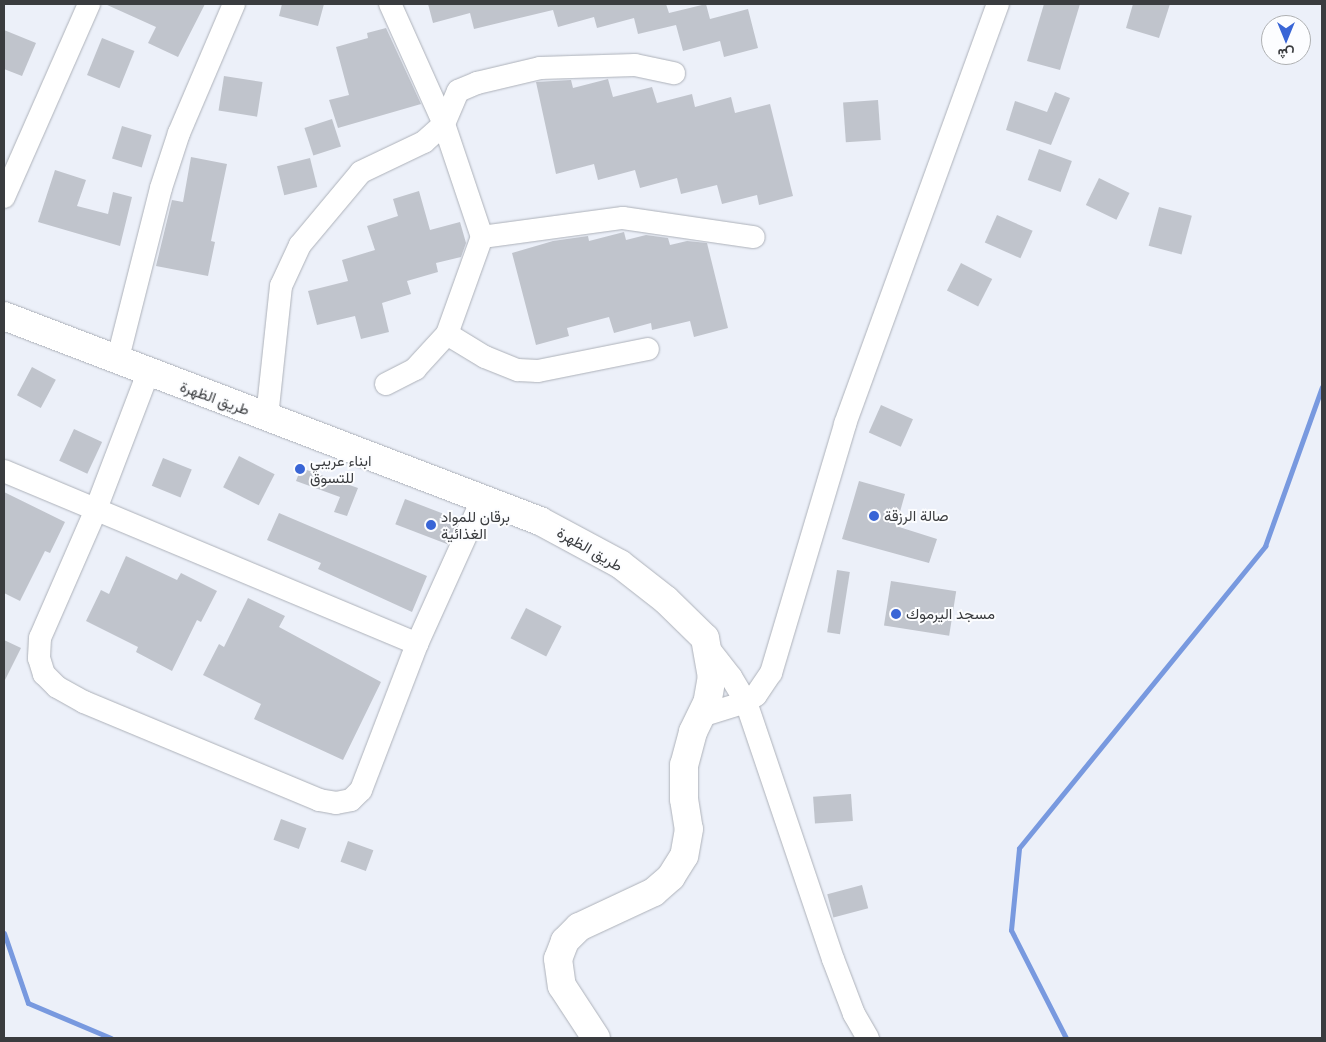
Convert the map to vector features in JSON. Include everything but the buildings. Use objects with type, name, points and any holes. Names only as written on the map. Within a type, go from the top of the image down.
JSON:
[{"type":"main road","name":"طريق الظهرة","points":[[4,316],[118,358],[148,373],[483,498],[567,534],[620,564],[686,618],[705,638],[710,650]]},
{"type":"main road","points":[[596,1038],[562,986],[558,968],[560,950],[579,927],[654,892],[678,868],[688,843],[689,829],[684,799],[684,765],[710,690],[710,650]]},
{"type":"street","points":[[4,197],[89,4]]},
{"type":"street","points":[[118,358],[170,160],[234,4]]},
{"type":"street","points":[[386,384],[415,369],[447,334],[482,237],[444,124],[390,4]]},
{"type":"street","points":[[701,716],[746,702],[765,685],[771,674],[845,424],[998,4]]},
{"type":"street","points":[[267,417],[281,286],[300,245],[361,172],[424,142],[444,124],[458,91],[477,83],[540,68],[635,65],[674,73]]},
{"type":"street","points":[[482,237],[623,218],[754,238]]},
{"type":"street","points":[[447,334],[485,357],[518,370],[538,371],[648,349]]},
{"type":"street","points":[[148,373],[95,512],[40,638],[39,658],[44,674],[57,687],[84,702],[319,800],[336,803],[351,800],[361,790],[417,644],[483,498]]},
{"type":"street","points":[[4,471],[95,512],[417,644]]},
{"type":"street","points":[[710,650],[731,677],[746,702],[833,959],[854,1014],[868,1038]]},
{"type":"waterway","points":[[1066,1038],[1011,930],[1019,848],[1265,546],[1322,387]]},
{"type":"waterway","points":[[4,933],[28,1003],[111,1038]]},
{"type":"place","name":"ابناء عريبي للتسوق","points":[[300,469]]},
{"type":"place","name":"صالة الرزقة","points":[[874,516]]},
{"type":"place","name":"برقان للمواد الغذائية","points":[[431,525]]},
{"type":"place","name":"مسجد اليرموك","points":[[896,614]]}]
